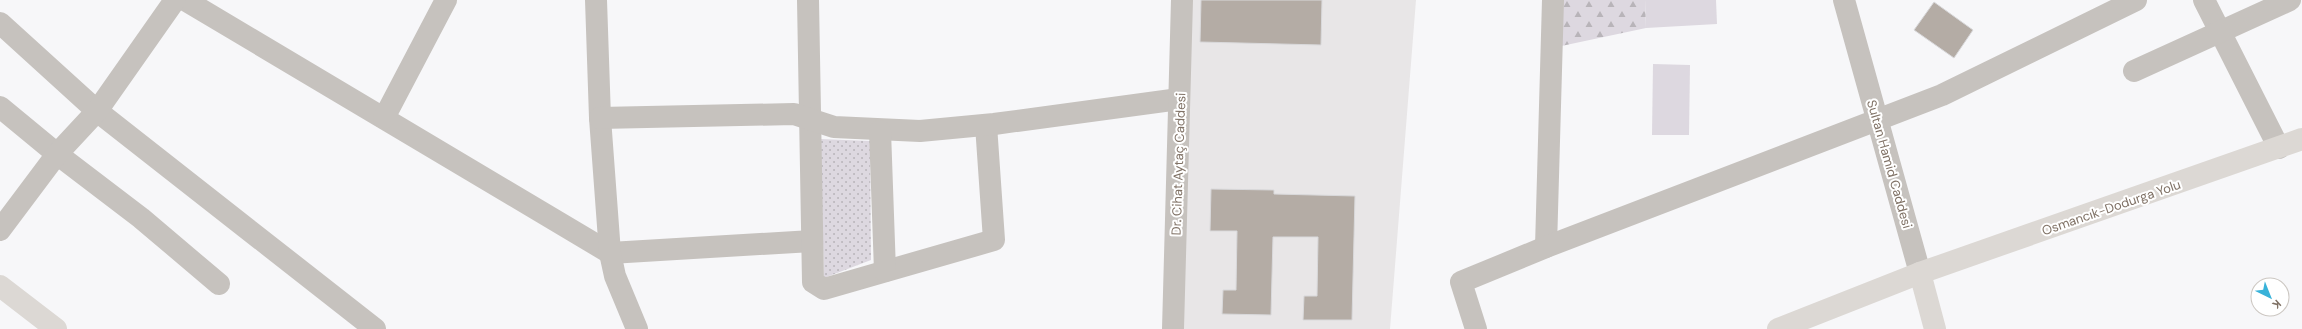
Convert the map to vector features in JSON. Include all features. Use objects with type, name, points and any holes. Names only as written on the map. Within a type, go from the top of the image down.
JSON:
[{"type":"main road","name":"Osmancık-Dodurga Yolu","points":[[1778,329],[1920,273],[2302,139]]},
{"type":"main road","name":"Sultan Hamid Caddesi","points":[[1920,273],[1935,329]]},
{"type":"main road","points":[[0,286],[56,329]]},
{"type":"street","points":[[0,230],[56,154],[97,111],[175,0]]},
{"type":"street","points":[[185,0],[610,253],[812,241]]},
{"type":"street","points":[[384,118],[446,0]]},
{"type":"street","points":[[596,0],[600,118],[610,253],[615,276],[637,329]]},
{"type":"street","points":[[808,0],[813,282],[824,289],[994,240],[986,125]]},
{"type":"street","name":"Dr. Cihat Aytaç Caddesi","points":[[1174,329],[1182,0]]},
{"type":"street","points":[[1546,247],[1553,0]]},
{"type":"street","name":"Sultan Hamid Caddesi","points":[[1844,0],[1920,273]]},
{"type":"street","points":[[1476,329],[1462,282],[1546,247],[1942,95],[2136,0]]},
{"type":"street","points":[[2204,0],[2279,148]]},
{"type":"street","points":[[2134,71],[2290,0]]},
{"type":"street","points":[[0,22],[97,111],[375,329]]},
{"type":"street","points":[[600,118],[794,114],[834,127],[880,131],[920,131],[986,125],[1179,99]]},
{"type":"street","points":[[0,107],[56,154],[141,218],[219,284]]},
{"type":"street","points":[[880,131],[885,271]]},
{"type":"shaded area","points":[[1182,0],[1416,0],[1390,329],[1173,329]]},
{"type":"green space","points":[[1553,0],[1645,0],[1646,28],[1552,48]]},
{"type":"green space","points":[[1645,0],[1716,0],[1717,24],[1646,28]]},
{"type":"green space","points":[[1653,64],[1690,65],[1689,135],[1652,135]]},
{"type":"green space","points":[[820,139],[870,141],[871,260],[824,278]]},
{"type":"building","points":[[1201,0],[1322,0],[1321,45],[1200,42]]},
{"type":"building","points":[[1934,2],[1973,30],[1954,58],[1914,30]]},
{"type":"building","points":[[1211,189],[1274,190],[1274,194],[1355,196],[1352,320],[1303,320],[1304,296],[1317,296],[1318,237],[1273,237],[1271,315],[1222,314],[1223,290],[1236,290],[1237,231],[1210,231]]}]
